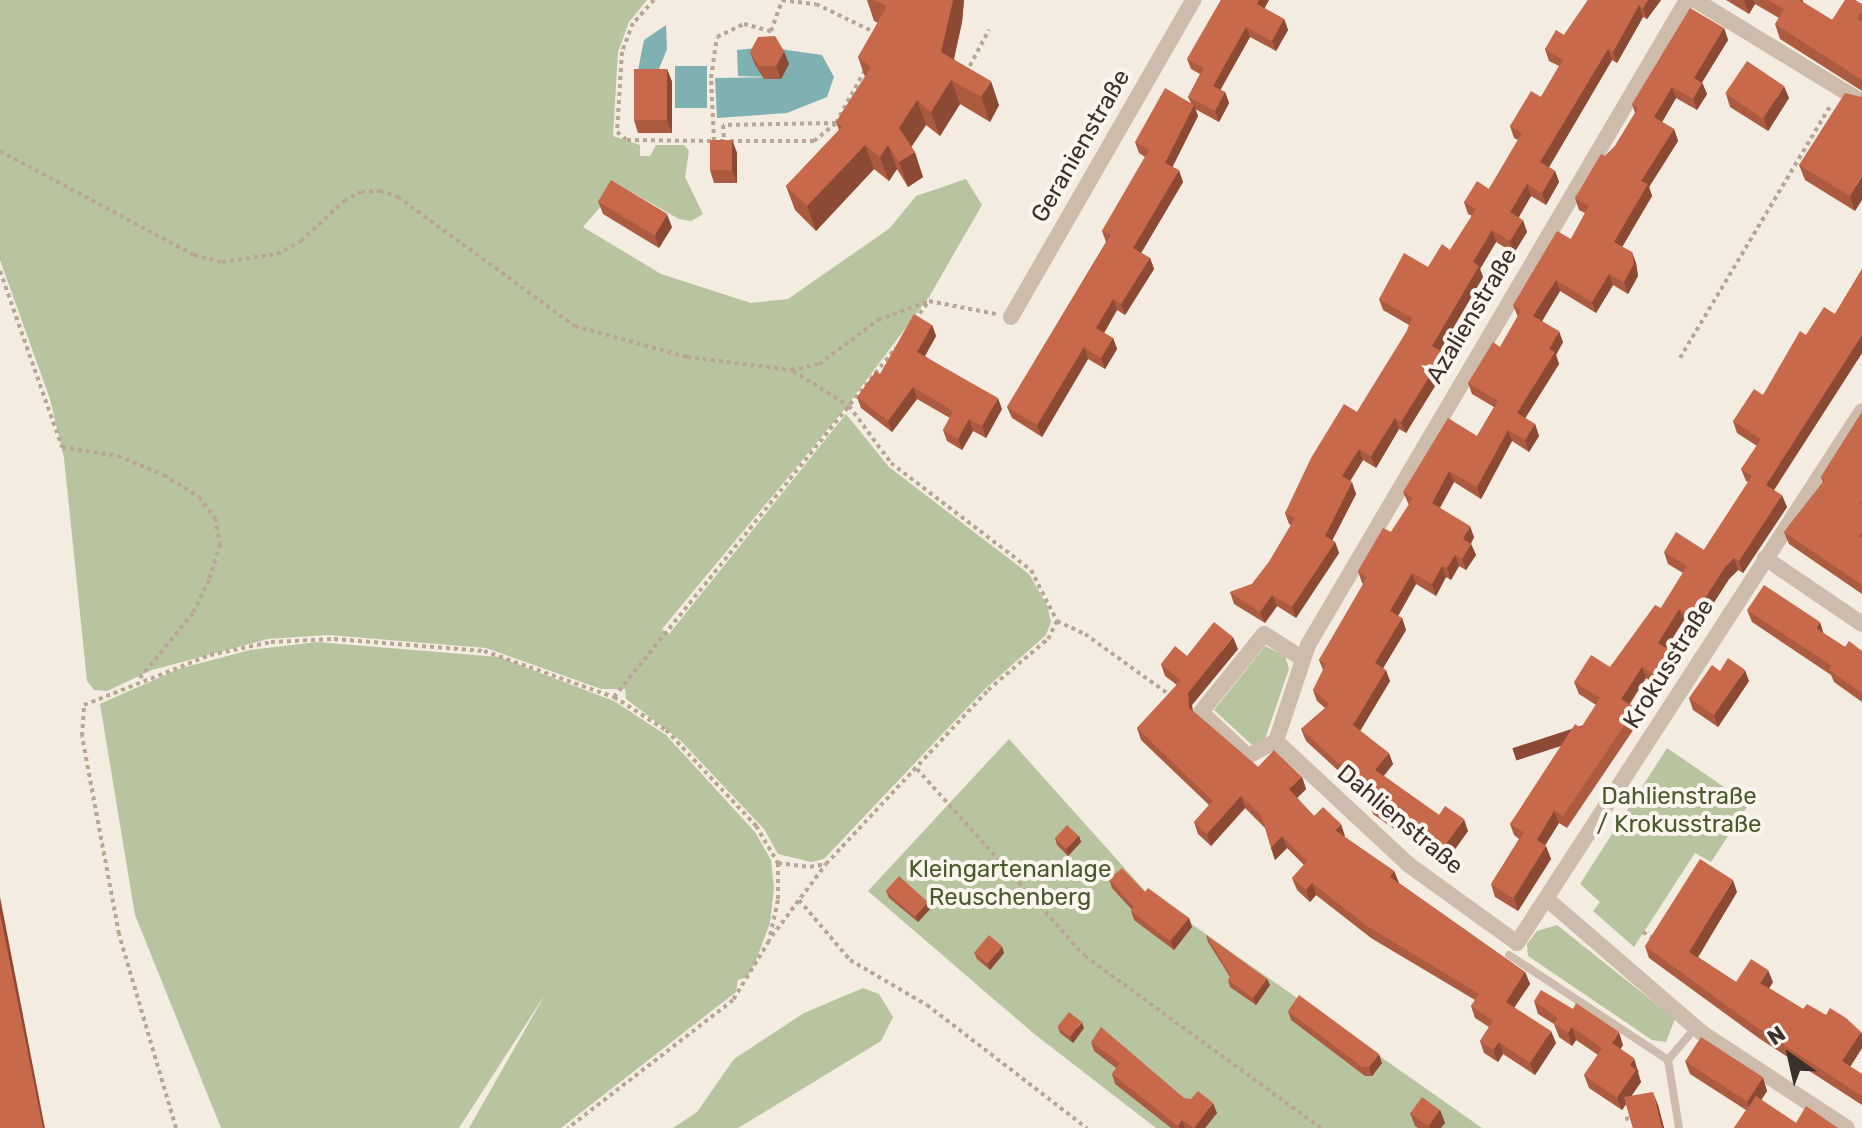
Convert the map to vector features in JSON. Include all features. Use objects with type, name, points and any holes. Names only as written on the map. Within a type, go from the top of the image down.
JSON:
[{"type":"street","name":"Geranienstraße","points":[[1011,317],[1193,0]]},
{"type":"street","name":"Azalienstraße","points":[[1276,741],[1303,659],[1343,583],[1687,0]]},
{"type":"street","points":[[1695,0],[1862,102]]},
{"type":"street","name":"Krokusstraße","points":[[1513,949],[1548,900],[1862,411]]},
{"type":"street","points":[[1765,558],[1862,624]]},
{"type":"street","points":[[1276,741],[1248,756],[1201,712],[1264,634],[1303,659]]},
{"type":"street","name":"Dahlienstraße","points":[[1276,741],[1409,865],[1498,930],[1513,949]]},
{"type":"street","points":[[1548,900],[1696,1027],[1847,1128]]},
{"type":"lane","points":[[1513,949],[1668,1060],[1679,1128]]},
{"type":"lane","points":[[1668,1060],[1696,1027]]},
{"type":"path","points":[[654,0],[633,23],[622,52],[617,132],[627,140],[814,141],[836,123],[870,61]]},
{"type":"path","points":[[771,39],[782,0],[816,4],[884,37],[877,49]]},
{"type":"path","points":[[714,141],[712,54],[717,37],[733,25],[771,31]]},
{"type":"path","points":[[961,82],[989,30]]},
{"type":"path","points":[[1680,358],[1841,89]]},
{"type":"path","points":[[723,153],[723,125],[836,123]]},
{"type":"path","points":[[0,151],[194,255],[222,262],[277,254],[301,241],[344,201],[361,192],[380,191],[398,197],[575,326],[687,357],[791,370],[819,364],[878,320],[929,301],[1011,317]]},
{"type":"path","points":[[0,271],[62,447],[118,456],[164,475],[199,497],[215,518],[220,544],[209,580],[193,613],[139,679]]},
{"type":"path","points":[[912,324],[929,301]]},
{"type":"path","points":[[614,697],[904,336]]},
{"type":"path","points":[[791,370],[849,406],[891,463],[1031,570],[1057,621],[1201,712]]},
{"type":"path","points":[[568,1128],[733,1000],[769,941],[826,864],[988,690],[1048,639],[1057,621]]},
{"type":"path","points":[[176,1128],[122,948],[82,733],[84,705],[139,679],[271,642],[334,639],[484,651],[614,697],[666,730],[756,826],[778,863],[778,900],[769,941]]},
{"type":"path","points":[[917,769],[1003,870],[1085,956],[1321,1128]]},
{"type":"path","points":[[778,863],[810,867],[826,864]]},
{"type":"path","points":[[799,899],[850,960],[927,1005],[1087,1128]]},
{"type":"path","points":[[1643,932],[1654,940]]},
{"type":"green space","points":[[0,0],[647,0],[629,22],[618,52],[613,136],[640,145],[640,156],[650,156],[656,145],[684,145],[689,151],[685,177],[703,214],[691,221],[679,219],[619,185],[583,227],[661,274],[751,303],[788,299],[890,228],[916,196],[966,179],[982,205],[929,297],[843,411],[662,629],[669,634],[846,414],[889,467],[1029,574],[1047,605],[1051,622],[1046,635],[985,689],[824,859],[811,862],[778,854],[764,829],[681,741],[626,699],[625,689],[601,689],[486,648],[328,635],[268,639],[152,670],[107,691],[94,690],[87,681],[64,458],[50,399],[0,260]]},
{"type":"green space","points":[[317,642],[499,657],[614,701],[666,735],[755,832],[771,860],[774,888],[770,923],[755,963],[747,977],[738,980],[736,992],[561,1128],[469,1128],[546,993],[459,1128],[221,1128],[135,915],[100,704],[178,669],[250,650]]},
{"type":"green space","points":[[1265,646],[1285,656],[1289,669],[1264,742],[1252,745],[1214,710]]},
{"type":"green space","name":"Kleingartenanlage Reuschenberg","points":[[1009,739],[1146,892],[1482,1128],[1156,1128],[1033,1033],[868,891]]},
{"type":"green space","name":"Dahlienstraße / Krokusstraße","points":[[1667,748],[1749,804],[1711,862],[1695,853],[1634,947],[1593,911],[1600,902],[1580,884]]},
{"type":"green space","points":[[1557,925],[1675,1019],[1666,1042],[1652,1040],[1528,956],[1527,944],[1537,931]]},
{"type":"green space","points":[[863,988],[879,994],[893,1017],[881,1041],[738,1128],[673,1128],[697,1112],[734,1059],[804,1013]]},
{"type":"water","points":[[666,25],[667,49],[654,81],[636,80],[644,40]]},
{"type":"water","points":[[766,47],[822,55],[834,77],[827,97],[787,113],[717,118],[715,78],[774,77],[738,76],[737,50]]},
{"type":"water","points":[[675,66],[707,66],[707,108],[675,108]]},
{"type":"building","points":[[873,0],[953,0],[941,52],[991,81],[981,97],[951,80],[931,112],[917,100],[899,128],[915,152],[899,162],[888,145],[880,157],[865,145],[807,206],[786,186],[842,127],[836,122],[871,67],[858,57],[887,6]]},
{"type":"building","points":[[1221,0],[1259,0],[1257,4],[1284,19],[1272,41],[1246,27],[1213,86],[1225,92],[1215,111],[1188,97],[1204,68],[1187,59]]},
{"type":"building","points":[[1588,0],[1648,0],[1643,8],[1639,5],[1613,52],[1608,49],[1540,162],[1555,171],[1542,193],[1527,184],[1510,212],[1523,220],[1510,241],[1492,230],[1473,262],[1479,266],[1432,346],[1444,353],[1401,422],[1395,418],[1371,456],[1359,449],[1342,476],[1352,482],[1325,536],[1335,542],[1292,607],[1272,595],[1260,612],[1230,592],[1252,584],[1269,562],[1295,518],[1285,513],[1311,458],[1344,404],[1357,412],[1412,318],[1379,299],[1404,253],[1428,267],[1442,244],[1450,250],[1476,209],[1464,202],[1477,181],[1489,189],[1522,133],[1510,126],[1531,91],[1541,97],[1563,60],[1545,49],[1556,30],[1564,35]]},
{"type":"building","points":[[1768,0],[1799,0],[1832,20],[1845,0],[1862,4],[1857,18],[1862,22],[1862,80],[1775,24],[1784,9]]},
{"type":"building","points":[[1690,8],[1724,28],[1694,78],[1702,83],[1693,99],[1672,87],[1654,117],[1674,129],[1641,181],[1648,184],[1614,242],[1632,252],[1634,264],[1624,282],[1609,274],[1592,302],[1556,280],[1533,316],[1559,331],[1549,349],[1555,352],[1517,413],[1535,424],[1525,440],[1508,430],[1477,487],[1449,471],[1432,503],[1470,526],[1463,539],[1471,544],[1462,559],[1455,555],[1447,568],[1442,566],[1432,584],[1412,573],[1390,611],[1402,618],[1375,663],[1386,670],[1353,725],[1389,753],[1375,770],[1439,815],[1445,806],[1464,819],[1443,848],[1425,835],[1421,840],[1369,802],[1374,796],[1301,729],[1330,704],[1313,690],[1326,664],[1319,660],[1367,577],[1358,571],[1383,528],[1391,532],[1413,498],[1403,492],[1448,418],[1477,436],[1498,401],[1468,383],[1493,342],[1500,347],[1521,310],[1513,305],[1557,231],[1571,239],[1589,206],[1575,198],[1601,154],[1605,156],[1615,146],[1638,108],[1632,104]]},
{"type":"building","points":[[775,36],[784,51],[776,66],[759,66],[750,52],[758,37]]},
{"type":"building","points":[[1747,61],[1784,86],[1762,118],[1725,93]]},
{"type":"building","points":[[634,69],[667,69],[667,120],[634,120]]},
{"type":"building","points":[[1165,88],[1194,105],[1165,163],[1179,170],[1133,248],[1150,258],[1121,304],[1113,299],[1096,328],[1113,338],[1101,358],[1084,347],[1037,425],[1007,407],[1111,235],[1102,231],[1149,150],[1135,142]]},
{"type":"building","points":[[1845,93],[1861,97],[1862,94],[1862,176],[1850,196],[1799,165]]},
{"type":"building","points":[[710,140],[732,140],[732,170],[710,170]]},
{"type":"building","points":[[611,180],[668,214],[655,235],[598,201]]},
{"type":"building","points":[[1862,269],[1862,335],[1766,485],[1782,495],[1739,561],[1734,558],[1725,567],[1693,617],[1679,609],[1658,643],[1671,651],[1656,676],[1642,667],[1621,699],[1636,708],[1563,816],[1554,811],[1537,840],[1510,824],[1575,724],[1581,728],[1600,698],[1574,682],[1591,655],[1610,667],[1655,605],[1661,608],[1687,566],[1664,552],[1676,532],[1704,550],[1752,476],[1741,469],[1761,439],[1733,421],[1754,389],[1763,395],[1800,331],[1806,335],[1824,307],[1835,314]]},
{"type":"building","points":[[914,314],[932,325],[917,352],[998,398],[982,426],[969,419],[958,439],[943,430],[953,411],[913,387],[888,421],[857,397],[876,371],[880,374]]},
{"type":"building","points":[[1862,412],[1862,532],[1859,536],[1862,538],[1862,585],[1784,532],[1825,480],[1821,477]]},
{"type":"building","points":[[1764,585],[1820,622],[1816,628],[1845,647],[1849,641],[1862,651],[1862,693],[1829,670],[1832,666],[1747,610]]},
{"type":"building","points":[[1214,622],[1233,637],[1188,693],[1189,708],[1258,767],[1274,750],[1302,777],[1289,789],[1314,816],[1323,807],[1341,824],[1335,830],[1394,871],[1390,877],[1525,972],[1506,1002],[1551,1031],[1530,1063],[1499,1042],[1493,1050],[1480,1041],[1493,1021],[1471,1006],[1479,994],[1367,926],[1312,883],[1306,890],[1292,878],[1307,861],[1282,836],[1271,848],[1262,817],[1241,796],[1207,834],[1194,822],[1213,801],[1137,728],[1181,680],[1161,664],[1175,646],[1187,656]]},
{"type":"building","points":[[1728,658],[1745,670],[1714,715],[1689,698],[1712,665],[1720,671]]},
{"type":"building","points":[[1067,825],[1079,836],[1066,849],[1055,838]]},
{"type":"building","points":[[1524,832],[1546,846],[1513,898],[1491,885]]},
{"type":"building","points":[[1700,859],[1733,880],[1689,952],[1736,982],[1751,959],[1768,970],[1760,983],[1803,1009],[1807,1004],[1826,1015],[1830,1008],[1846,1018],[1861,1032],[1842,1061],[1862,1074],[1862,1096],[1756,1027],[1645,946]]},
{"type":"building","points":[[1122,868],[1145,892],[1148,888],[1189,918],[1170,941],[1131,911],[1134,907],[1109,879]]},
{"type":"building","points":[[899,876],[928,902],[915,917],[886,891]]},
{"type":"building","points":[[0,913],[43,1128],[0,1128]]},
{"type":"building","points":[[989,935],[1002,946],[987,964],[974,953]]},
{"type":"building","points":[[1206,935],[1267,979],[1253,998],[1228,980],[1231,976]]},
{"type":"building","points":[[1541,990],[1573,1009],[1576,1003],[1619,1032],[1612,1043],[1634,1058],[1630,1065],[1636,1070],[1617,1098],[1584,1075],[1602,1048],[1572,1027],[1568,1033],[1554,1024],[1558,1018],[1534,1001]]},
{"type":"building","points":[[1299,995],[1379,1054],[1369,1067],[1362,1067],[1288,1011]]},
{"type":"building","points":[[1069,1012],[1082,1022],[1070,1037],[1057,1027]]},
{"type":"building","points":[[1101,1027],[1184,1098],[1191,1099],[1198,1091],[1213,1103],[1194,1128],[1182,1120],[1178,1126],[1112,1074],[1120,1063],[1091,1042]]},
{"type":"building","points":[[1701,1037],[1763,1077],[1747,1102],[1685,1061]]},
{"type":"building","points":[[1653,1092],[1662,1128],[1633,1128],[1624,1097]]},
{"type":"building","points":[[1756,1096],[1796,1123],[1806,1106],[1838,1128],[1734,1128]]},
{"type":"building","points":[[1422,1097],[1440,1110],[1428,1126],[1410,1113]]}]
